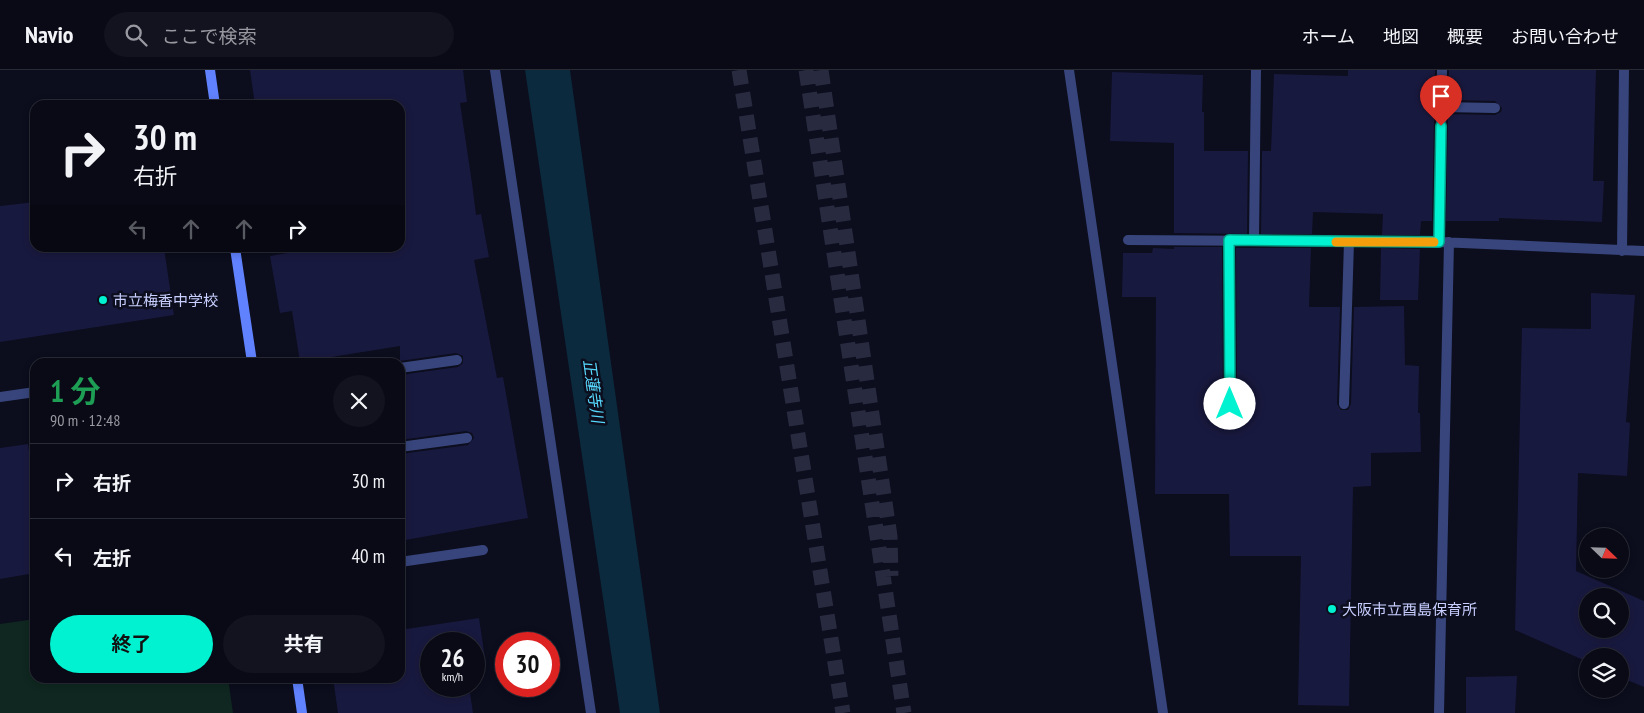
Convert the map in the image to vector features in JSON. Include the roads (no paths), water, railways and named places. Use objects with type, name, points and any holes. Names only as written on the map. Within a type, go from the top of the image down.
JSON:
[{"type":"street","points":[[210,70],[214,100]]},
{"type":"street","points":[[495,70],[591,713]]},
{"type":"street","points":[[1069,70],[1163,713]]},
{"type":"street","points":[[1254,240],[1256,70]]},
{"type":"street","points":[[1439,713],[1444,242],[1442,70]]},
{"type":"street","points":[[1622,251],[1624,70]]},
{"type":"street","points":[[1442,107],[1495,108]]},
{"type":"street","points":[[1128,240],[1444,242],[1644,251]]},
{"type":"street","points":[[1229,240],[1230,404]]},
{"type":"street","points":[[1344,404],[1349,242]]},
{"type":"street","points":[[236,252],[250,358]]},
{"type":"street","points":[[405,367],[457,360]]},
{"type":"street","points":[[0,397],[30,393]]},
{"type":"street","points":[[405,446],[467,438]]},
{"type":"street","points":[[405,561],[482,550]]},
{"type":"street","points":[[297,683],[302,713]]},
{"type":"water","name":"正蓮寺川","points":[[525,70],[570,70],[660,713],[620,713]]},
{"type":"tunnel","points":[[739,70],[843,713]]},
{"type":"tunnel","points":[[806,70],[904,713]]},
{"type":"tunnel","points":[[821,70],[890,536],[891,576]]},
{"type":"place","name":"市立梅香中学校","points":[[103,300]]},
{"type":"place","name":"大阪市立酉島保育所","points":[[1332,609]]}]
